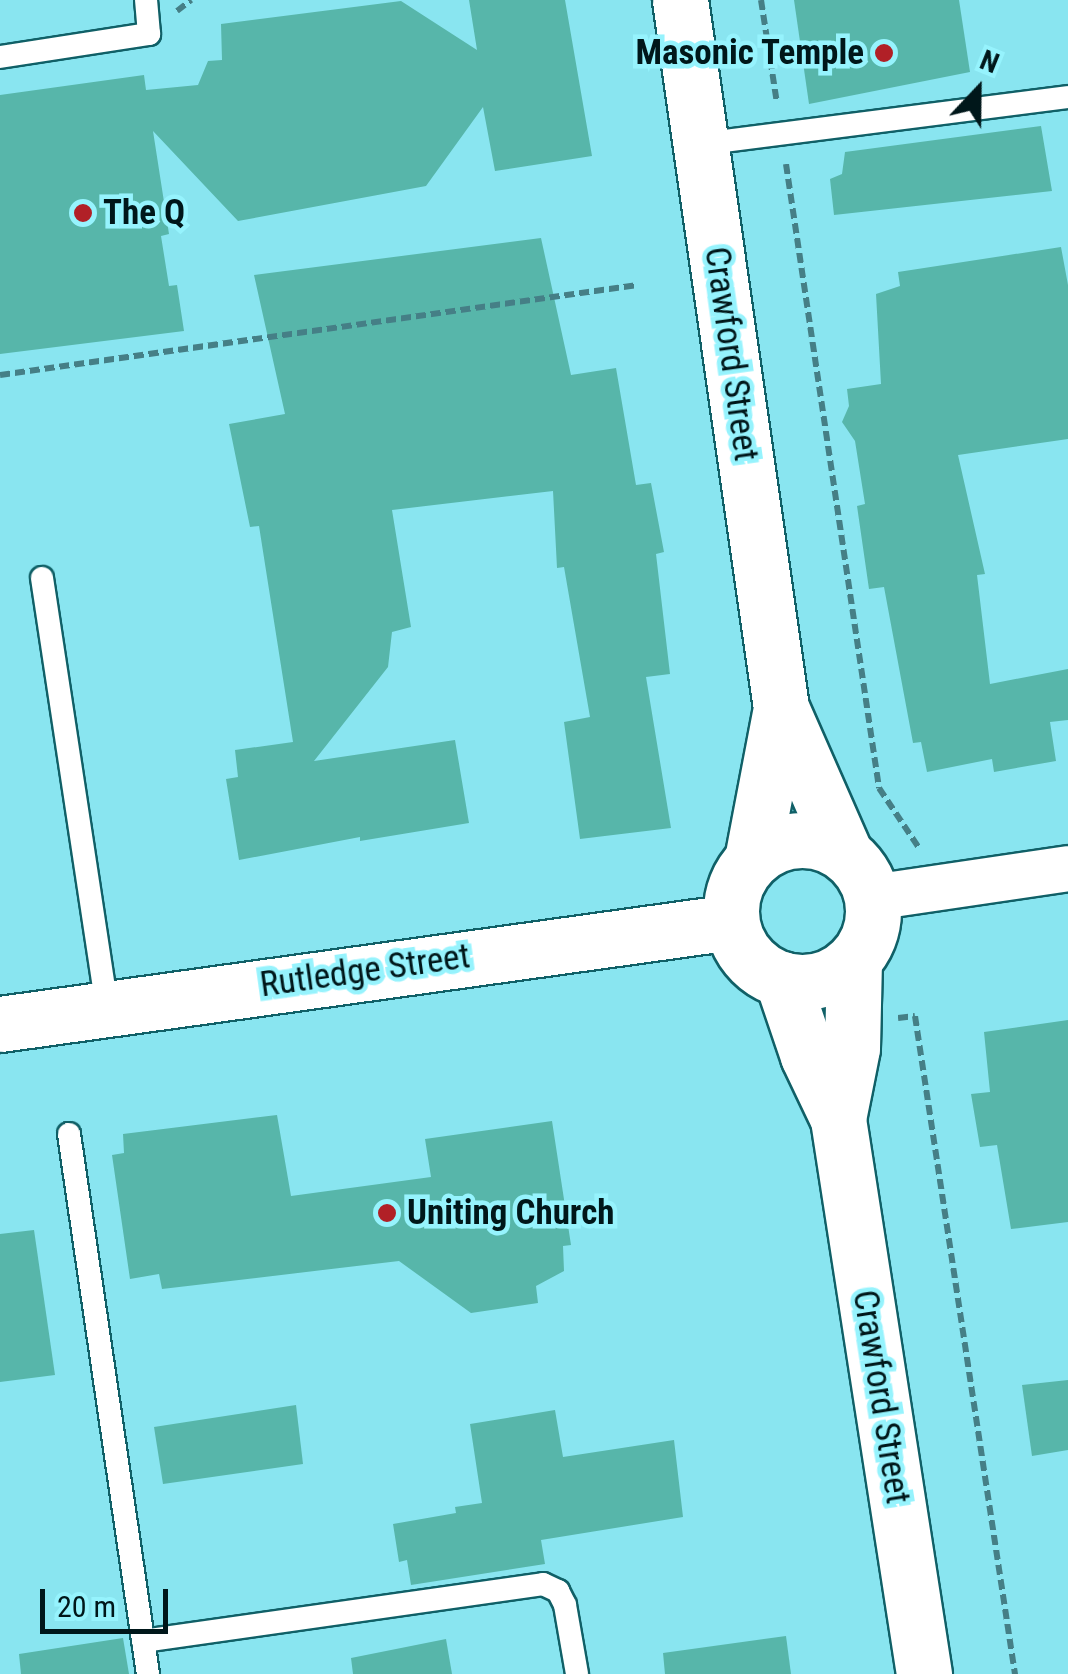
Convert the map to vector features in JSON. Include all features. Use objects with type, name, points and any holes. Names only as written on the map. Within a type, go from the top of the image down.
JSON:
[{"type":"street","name":"Crawford Street","points":[[680,0],[781,708],[859,876]]},
{"type":"street","name":"Crawford Street","points":[[752,860],[781,708]]},
{"type":"street","points":[[787,841],[828,844],[859,876],[871,931],[854,960],[820,980],[782,979],[754,963],[731,922],[734,888],[752,860],[787,841]]},
{"type":"street","points":[[859,876],[943,886],[1068,868]]},
{"type":"street","name":"Rutledge Street","points":[[0,1024],[731,922]]},
{"type":"street","name":"Crawford Street","points":[[838,1119],[853,1024],[854,960]]},
{"type":"street","name":"Crawford Street","points":[[782,979],[808,1056],[838,1119],[924,1674]]},
{"type":"lane","points":[[0,57],[149,34],[146,0]]},
{"type":"lane","points":[[701,144],[1068,96]]},
{"type":"lane","points":[[42,578],[107,1009]]},
{"type":"lane","points":[[69,1134],[148,1674]]},
{"type":"lane","points":[[143,1641],[543,1584],[558,1591],[566,1605],[577,1674]]},
{"type":"path","points":[[761,0],[879,788],[943,886]]},
{"type":"path","points":[[0,376],[638,285]]},
{"type":"path","points":[[853,1024],[915,1016],[1015,1674]]},
{"type":"building","points":[[469,0],[565,0],[592,156],[495,171],[483,107],[426,186],[238,221],[153,131],[169,234],[161,236],[169,286],[177,285],[184,331],[0,354],[0,95],[144,75],[146,90],[198,85],[208,61],[222,60],[221,24],[401,1],[477,50]]},
{"type":"building","name":"Masonic Temple","points":[[794,0],[959,0],[970,72],[809,104]]},
{"type":"building","points":[[1041,126],[1052,191],[834,215],[830,179],[842,174],[845,152]]},
{"type":"building","points":[[541,238],[571,375],[616,368],[636,485],[651,483],[664,552],[656,554],[670,674],[646,677],[671,828],[580,839],[564,722],[590,717],[564,567],[557,568],[553,491],[392,510],[411,627],[392,632],[388,667],[314,761],[455,740],[469,823],[360,841],[360,837],[239,860],[226,779],[238,777],[235,750],[293,742],[259,526],[250,527],[229,424],[285,414],[254,275]]},
{"type":"building","points":[[1061,247],[1068,285],[1068,439],[958,455],[985,574],[977,575],[990,684],[1068,669],[1068,720],[1050,722],[1056,761],[994,772],[992,759],[927,772],[921,742],[913,743],[884,587],[869,589],[857,506],[865,504],[855,441],[842,422],[849,406],[847,389],[881,384],[876,294],[900,286],[898,272]]},
{"type":"building","points":[[1068,1020],[1068,1222],[1011,1229],[997,1145],[980,1147],[971,1094],[990,1092],[984,1032]]},
{"type":"building","name":"Uniting Church","points":[[277,1115],[291,1196],[431,1177],[425,1139],[552,1121],[571,1245],[563,1246],[564,1271],[536,1286],[538,1303],[471,1313],[399,1261],[162,1289],[159,1274],[130,1279],[112,1155],[124,1153],[123,1134]]},
{"type":"building","points":[[34,1230],[55,1375],[0,1382],[0,1234]]},
{"type":"building","points":[[1068,1380],[1068,1450],[1032,1456],[1022,1385]]},
{"type":"building","points":[[296,1405],[303,1464],[163,1484],[154,1427]]},
{"type":"building","points":[[555,1410],[563,1457],[674,1440],[683,1517],[541,1540],[545,1564],[411,1585],[407,1560],[399,1562],[393,1524],[456,1513],[455,1507],[482,1503],[470,1424]]},
{"type":"building","points":[[786,1636],[791,1674],[665,1674],[663,1653]]},
{"type":"building","points":[[123,1638],[129,1674],[21,1674],[19,1654]]},
{"type":"building","points":[[446,1639],[452,1674],[353,1674],[351,1658]]},
{"type":"place","name":"Masonic Temple","points":[[884,53]]},
{"type":"place","name":"The Q","points":[[83,213]]},
{"type":"place","name":"Uniting Church","points":[[387,1213]]}]
